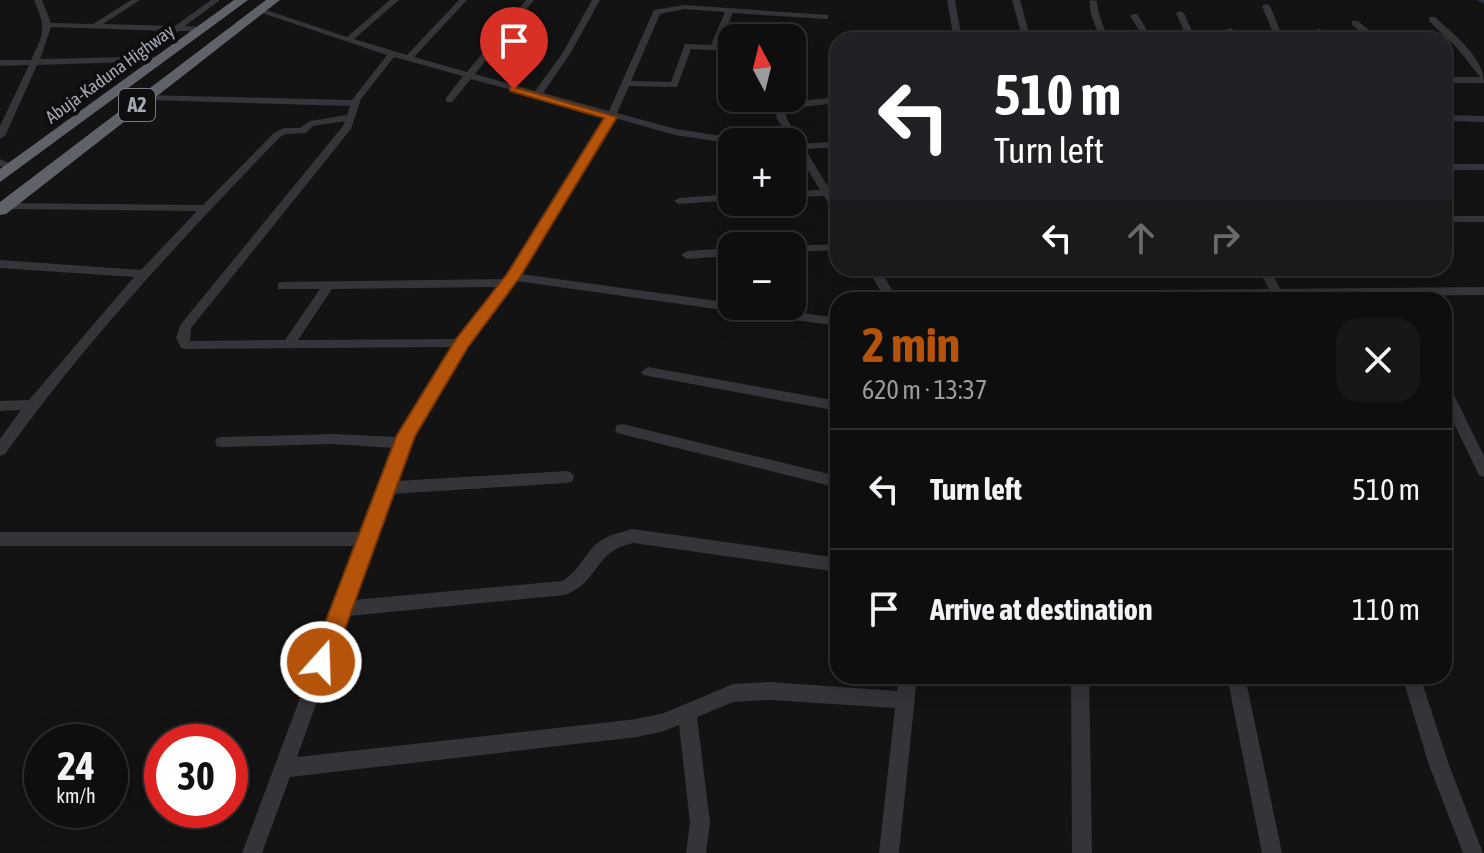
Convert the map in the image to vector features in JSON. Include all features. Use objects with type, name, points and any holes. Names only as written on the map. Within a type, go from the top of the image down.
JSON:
[{"type":"highway","name":"Abuja-Kaduna Highway","points":[[3,167],[242,0]]},
{"type":"highway","name":"Abuja-Kaduna Highway","points":[[2,208],[274,0]]},
{"type":"street","points":[[1,134],[35,63],[48,25],[39,1],[53,0]]},
{"type":"street","points":[[95,25],[136,0]]},
{"type":"street","points":[[134,59],[216,0]]},
{"type":"street","points":[[348,40],[395,0]]},
{"type":"street","points":[[408,59],[463,0]]},
{"type":"street","points":[[449,100],[530,0]]},
{"type":"street","points":[[537,95],[566,54],[596,0]]},
{"type":"street","points":[[951,0],[957,32]]},
{"type":"street","points":[[1016,0],[1025,32]]},
{"type":"street","points":[[1085,0],[1094,0],[1094,18],[1102,32]]},
{"type":"street","points":[[252,853],[403,443],[462,343],[510,280],[611,117],[657,12],[687,3],[730,10],[825,17]]},
{"type":"street","points":[[1266,6],[1277,32]]},
{"type":"street","points":[[714,46],[730,10]]},
{"type":"street","points":[[260,11],[408,59],[611,117],[718,139]]},
{"type":"street","points":[[1180,13],[1188,32]]},
{"type":"street","points":[[1134,16],[1144,32]]},
{"type":"street","points":[[1432,19],[1445,32]]},
{"type":"street","points":[[1355,23],[1367,32]]},
{"type":"street","points":[[48,25],[203,29]]},
{"type":"street","points":[[1452,38],[1484,79]]},
{"type":"street","points":[[626,83],[674,85],[688,46],[718,46]]},
{"type":"street","points":[[392,54],[356,103],[348,127],[185,327],[182,338],[186,345],[462,343]]},
{"type":"street","points":[[0,63],[160,59]]},
{"type":"street","points":[[1455,80],[1484,79]]},
{"type":"street","points":[[1455,80],[1484,89]]},
{"type":"street","points":[[149,97],[356,103]]},
{"type":"street","points":[[787,128],[780,109],[783,105],[830,101]]},
{"type":"street","points":[[0,450],[32,405],[146,274],[277,135],[284,131],[303,131],[310,124],[349,118]]},
{"type":"street","points":[[1452,118],[1484,119]]},
{"type":"street","points":[[806,146],[830,145]]},
{"type":"street","points":[[806,157],[830,190]]},
{"type":"street","points":[[1452,167],[1484,167]]},
{"type":"street","points":[[806,194],[830,193]]},
{"type":"street","points":[[679,201],[718,198]]},
{"type":"street","points":[[2,208],[205,208]]},
{"type":"street","points":[[1452,219],[1484,219]]},
{"type":"street","points":[[806,248],[830,247]]},
{"type":"street","points":[[687,255],[718,253]]},
{"type":"street","points":[[0,264],[146,274]]},
{"type":"street","points":[[282,286],[510,280],[830,321]]},
{"type":"street","points":[[289,344],[328,286]]},
{"type":"street","points":[[1452,293],[1484,291]]},
{"type":"street","points":[[648,372],[830,405]]},
{"type":"street","points":[[0,406],[32,405]]},
{"type":"street","points":[[1452,405],[1484,471]]},
{"type":"street","points":[[622,429],[830,480]]},
{"type":"street","points":[[222,442],[332,439],[403,443]]},
{"type":"street","points":[[386,488],[567,477]]},
{"type":"street","points":[[341,609],[565,588],[584,574],[602,546],[614,539],[633,536],[830,564]]},
{"type":"street","points":[[0,539],[366,539]]},
{"type":"street","points":[[889,853],[907,684]]},
{"type":"street","points":[[1080,684],[1082,853]]},
{"type":"street","points":[[1238,684],[1272,853]]},
{"type":"street","points":[[1414,684],[1439,765],[1473,853]]},
{"type":"street","points":[[283,768],[637,728],[687,713],[733,693],[770,691],[905,700]]},
{"type":"street","points":[[687,713],[700,823],[696,853]]},
{"type":"route","points":[[321,662],[406,435],[462,343],[513,277],[611,117],[514,89]]}]
